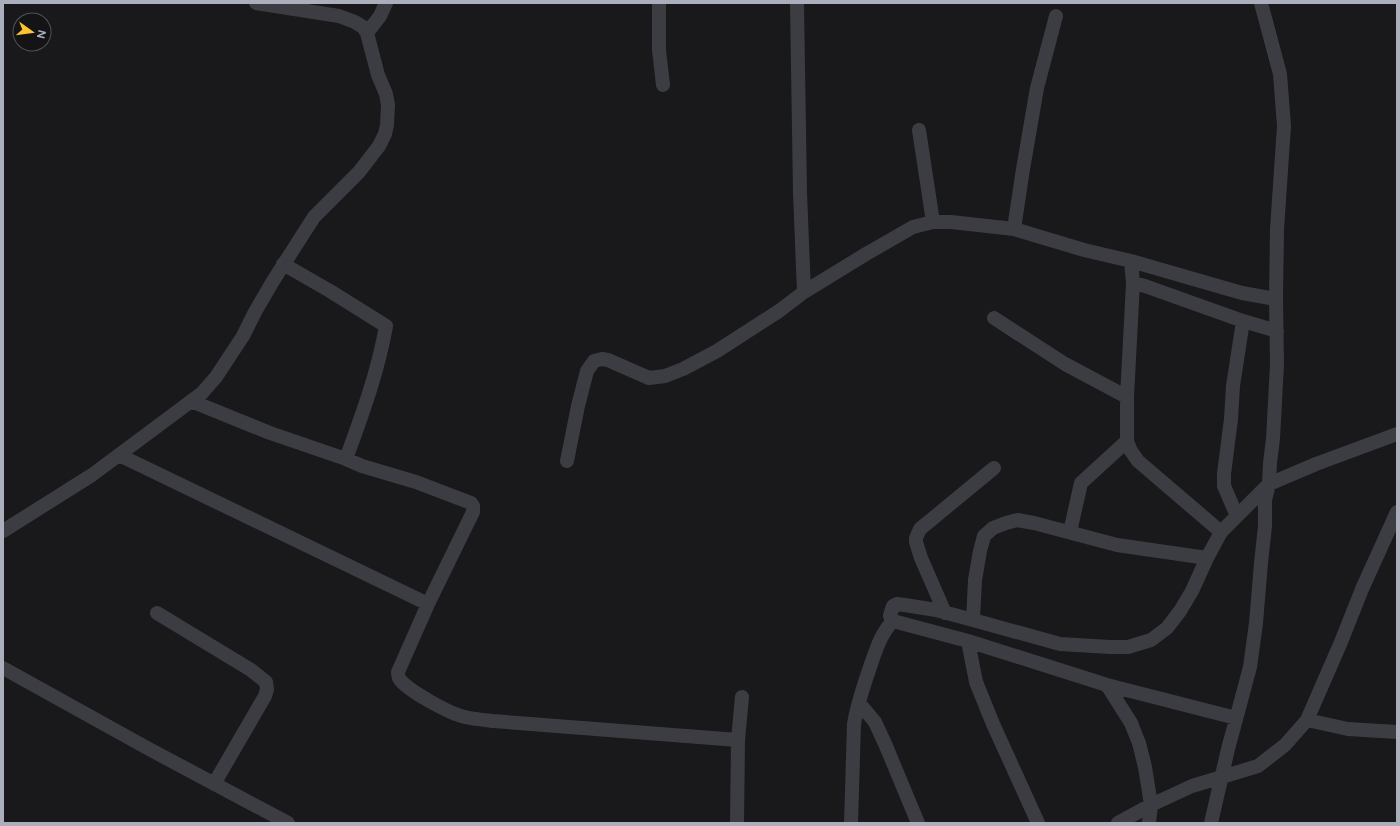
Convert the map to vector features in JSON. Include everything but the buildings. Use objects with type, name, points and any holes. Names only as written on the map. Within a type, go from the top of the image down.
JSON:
[{"type":"street","points":[[3,531],[92,475],[202,393],[216,377],[243,336],[283,264],[314,217],[359,172],[379,146],[385,134],[388,105],[386,94],[378,75],[368,33],[363,27],[355,22],[339,16],[256,3]]},
{"type":"street","points":[[368,33],[380,16],[386,3]]},
{"type":"street","points":[[659,3],[659,50],[664,85]]},
{"type":"street","points":[[797,3],[800,193],[804,292]]},
{"type":"street","points":[[1211,823],[1250,666],[1262,563],[1265,526],[1265,500],[1269,484],[1273,439],[1277,364],[1277,229],[1284,126],[1280,74],[1261,3]]},
{"type":"street","points":[[1014,229],[1037,88],[1056,16]]},
{"type":"street","points":[[919,130],[933,222]]},
{"type":"street","points":[[567,461],[578,406],[587,372],[594,361],[602,359],[608,360],[649,378],[665,376],[717,351],[779,311],[804,292],[866,254],[913,227],[933,222],[951,222],[1014,229],[1084,250],[1131,261],[1242,293],[1276,299]]},
{"type":"street","points":[[1131,261],[1133,283],[1127,397],[1127,441],[1131,451],[1138,461],[1221,532]]},
{"type":"street","points":[[283,264],[386,326],[381,352],[368,399],[346,459]]},
{"type":"street","points":[[1133,283],[1146,286],[1243,321],[1277,330]]},
{"type":"street","points":[[994,318],[1065,364],[1127,397]]},
{"type":"street","points":[[1236,516],[1224,486],[1224,474],[1231,419],[1233,386],[1243,321]]},
{"type":"street","points":[[191,401],[270,433],[362,466],[416,482],[471,503],[473,506],[473,512],[428,604],[398,672],[399,680],[417,693],[464,717],[504,722],[738,740]]},
{"type":"street","points":[[1236,718],[1108,685],[968,641],[893,621],[890,616],[890,612],[893,606],[897,604],[945,613],[1060,644],[1095,647],[1128,647],[1151,640],[1167,628],[1192,591],[1221,532],[1269,484],[1316,464],[1397,434]]},
{"type":"street","points":[[1070,532],[1079,488],[1082,483],[1127,441]]},
{"type":"street","points":[[119,455],[428,604]]},
{"type":"street","points":[[945,613],[916,542],[917,533],[994,468]]},
{"type":"street","points":[[1118,823],[1151,805],[1192,786],[1250,769],[1267,760],[1286,745],[1307,720],[1362,589],[1397,512]]},
{"type":"street","points":[[973,620],[975,580],[984,536],[993,528],[1017,520],[1070,532],[1117,545],[1207,558]]},
{"type":"street","points":[[156,613],[251,670],[266,682],[267,689],[265,696],[214,784]]},
{"type":"street","points":[[851,823],[854,724],[858,703],[878,644],[887,626],[893,621]]},
{"type":"street","points":[[968,641],[976,682],[1038,823]]},
{"type":"street","points":[[3,668],[288,823]]},
{"type":"street","points":[[1108,685],[1131,723],[1139,743],[1145,767],[1151,805],[1149,823]]},
{"type":"street","points":[[737,823],[738,740],[742,697]]},
{"type":"street","points":[[858,703],[875,722],[918,823]]},
{"type":"street","points":[[1307,720],[1348,729],[1397,732]]}]
